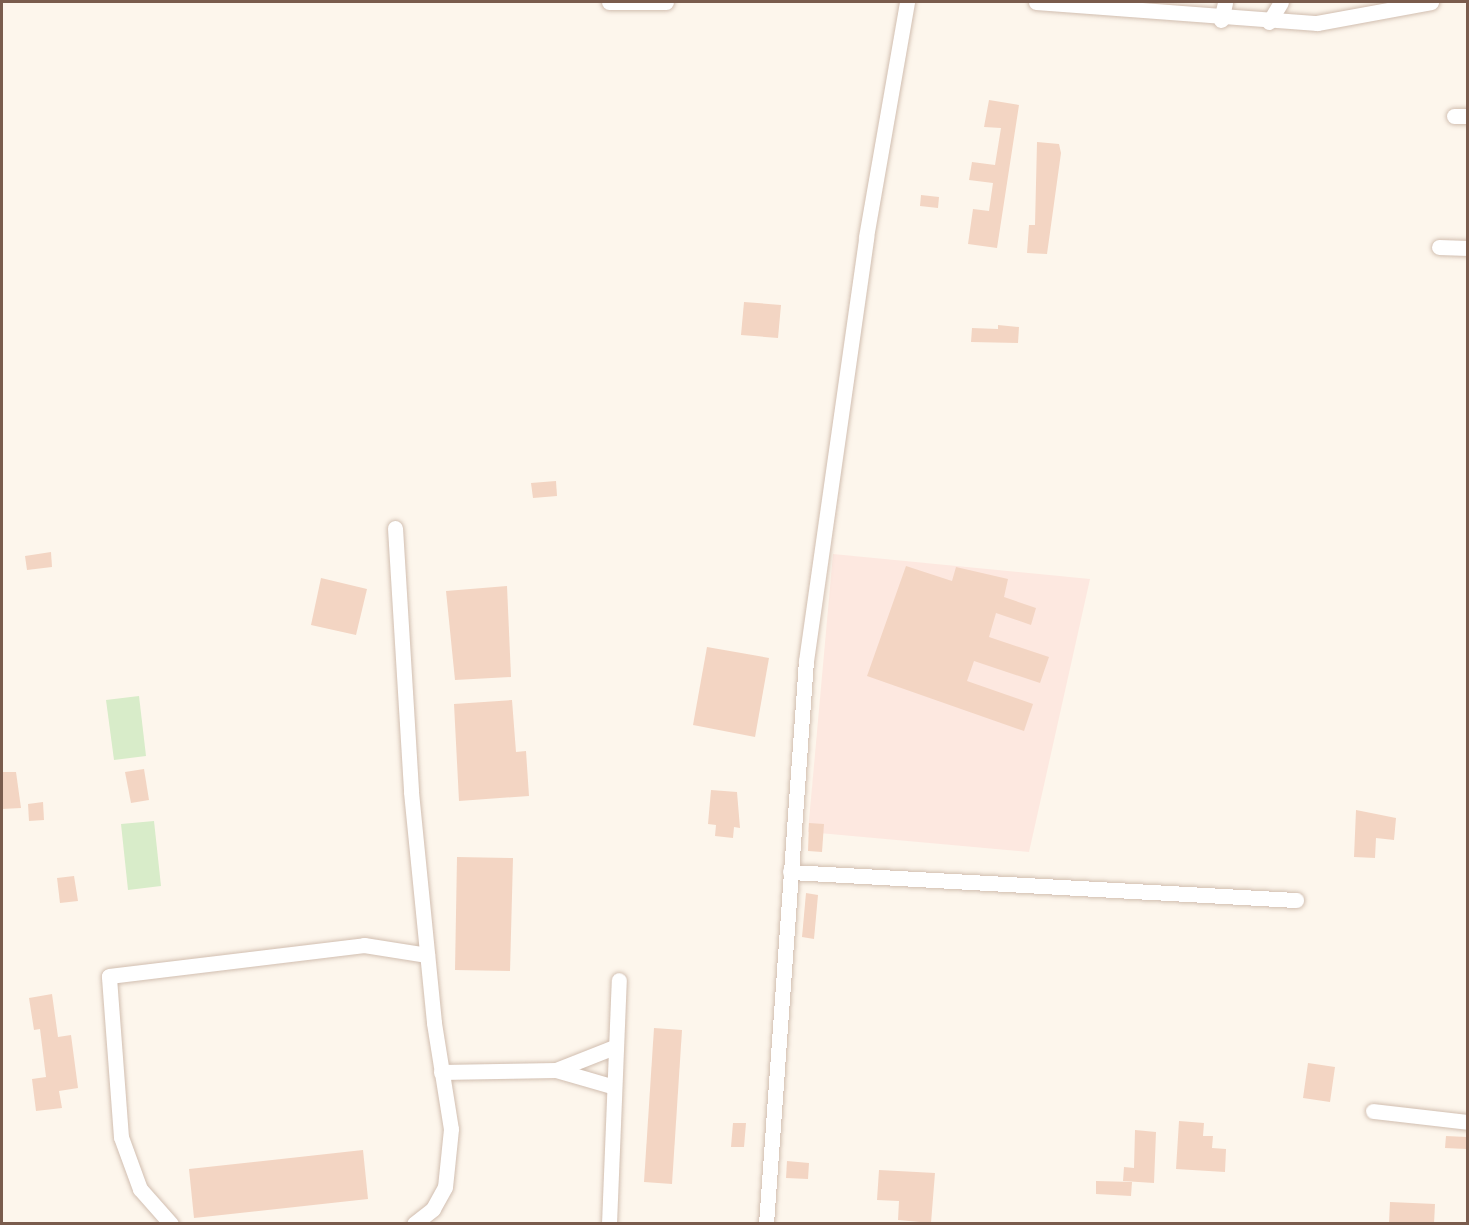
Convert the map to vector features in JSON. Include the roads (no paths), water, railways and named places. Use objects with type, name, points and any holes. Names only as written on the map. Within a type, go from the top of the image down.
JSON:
[{"type":"street","points":[[609,2],[666,2]]},
{"type":"street","points":[[766,1224],[806,661],[829,488],[907,2]]},
{"type":"street","points":[[1036,2],[1221,20],[1269,22],[1375,16],[1431,2]]},
{"type":"street","points":[[1221,20],[1225,2]]},
{"type":"street","points":[[1269,22],[1281,2]]},
{"type":"street","points":[[1439,247],[1467,248]]},
{"type":"street","points":[[395,528],[427,955],[441,1072],[448,1091],[451,1164],[433,1209],[414,1224]]},
{"type":"street","points":[[790,872],[1296,900]]},
{"type":"street","points":[[171,1224],[140,1189],[121,1137],[109,976],[364,945],[427,955]]},
{"type":"street","points":[[609,1224],[611,1086],[619,980]]},
{"type":"street","points":[[556,1070],[614,1047]]},
{"type":"street","points":[[441,1072],[556,1070],[611,1086]]},
{"type":"street","points":[[1373,1111],[1467,1122]]}]
